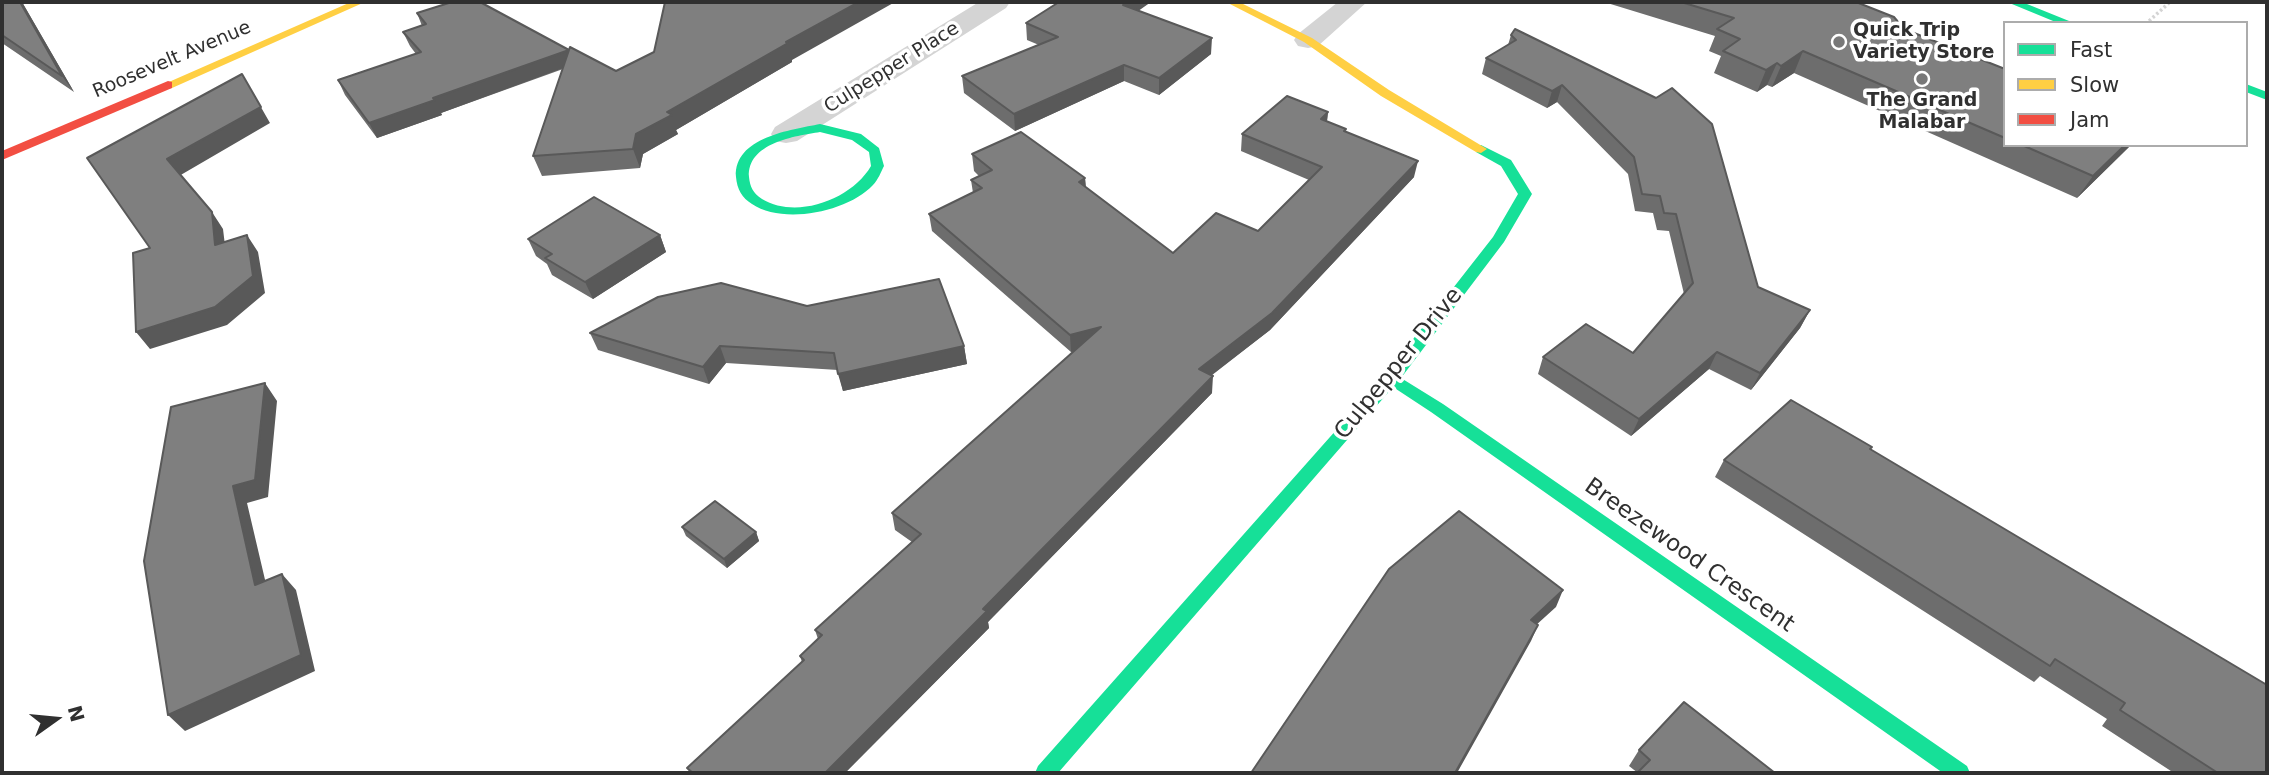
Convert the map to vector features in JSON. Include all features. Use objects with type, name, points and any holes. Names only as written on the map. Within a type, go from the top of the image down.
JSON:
[{"type":"street","name":"Roosevelt Avenue","points":[[2,156],[360,2]]},
{"type":"street","name":"Culpepper Place","points":[[786,134],[820,128],[855,134],[873,146],[879,158],[877,172],[867,186],[841,202],[794,210],[769,206],[756,200],[740,181],[742,166],[760,146],[786,134],[997,2]]},
{"type":"street","points":[[1231,2],[1308,40],[1354,2]]},
{"type":"street","points":[[2012,2],[2064,21]]},
{"type":"street","name":"Culpepper Drive","points":[[1045,773],[1391,379],[1499,239],[1525,194],[1506,163],[1385,93],[1308,40]]},
{"type":"street","points":[[2248,89],[2267,96]]},
{"type":"street","name":"Breezewood Crescent","points":[[1391,379],[1452,418],[1960,773]]},
{"type":"path","points":[[2149,21],[2170,2]]},
{"type":"building","points":[[2,2],[20,2],[62,76],[2,35]]},
{"type":"building","points":[[452,2],[480,2],[569,50],[369,123],[338,80],[421,52],[403,32],[426,24],[417,13]]},
{"type":"building","points":[[665,2],[859,2],[667,112],[672,115],[636,134],[633,149],[533,156],[570,47],[616,71],[654,52]]},
{"type":"building","points":[[1059,2],[1128,2],[1123,5],[1212,38],[1159,78],[1124,65],[1014,114],[962,76],[1058,37],[1026,23]]},
{"type":"building","points":[[1681,2],[1856,2],[1894,17],[1904,29],[2003,68],[2003,137],[1803,51],[1781,66],[1777,63],[1766,70],[1723,51],[1740,39],[1717,29],[1734,18]]},
{"type":"building","points":[[1515,29],[1656,98],[1672,88],[1712,124],[1758,287],[1810,310],[1760,373],[1717,352],[1639,419],[1543,357],[1586,324],[1633,353],[1693,283],[1676,214],[1664,213],[1660,196],[1642,194],[1634,157],[1562,85],[1552,91],[1486,58],[1516,40],[1511,35]]},
{"type":"building","points":[[242,74],[261,107],[167,159],[212,212],[215,245],[247,235],[253,276],[215,307],[136,332],[133,253],[150,248],[87,158]]},
{"type":"building","points":[[1287,96],[1328,112],[1321,119],[1346,129],[1344,131],[1418,161],[1272,313],[1199,369],[1213,376],[983,609],[987,611],[825,773],[693,773],[687,768],[804,660],[800,656],[822,635],[815,630],[921,534],[892,513],[1101,327],[1070,335],[929,214],[982,188],[971,180],[992,170],[972,154],[1021,132],[1085,178],[1079,182],[1173,253],[1216,213],[1258,231],[1322,167],[1242,134]]},
{"type":"building","points":[[2027,147],[2123,147],[2093,176]]},
{"type":"building","points":[[594,197],[660,235],[585,282],[545,258],[552,254],[528,239]]},
{"type":"building","points":[[939,279],[964,346],[838,374],[834,353],[720,346],[703,367],[590,333],[658,297],[721,283],[807,306]]},
{"type":"building","points":[[265,383],[255,480],[233,486],[255,585],[282,574],[301,655],[168,715],[144,561],[171,407]]},
{"type":"building","points":[[1791,400],[2267,685],[2267,773],[2218,773],[2120,710],[2125,703],[2055,659],[2050,666],[1724,460]]},
{"type":"building","points":[[715,501],[756,532],[724,559],[682,527]]},
{"type":"building","points":[[1459,511],[1563,590],[1531,620],[1538,625],[1455,773],[1251,773],[1389,569]]},
{"type":"building","points":[[1684,702],[1775,773],[1637,773],[1650,760],[1639,750]]},
{"type":"traffic: fast","points":[[2012,2],[2064,21]]},
{"type":"traffic: fast","points":[[2248,89],[2267,96]]},
{"type":"traffic: fast","points":[[820,128],[857,137],[875,151],[878,166],[868,182],[850,196],[825,206],[798,211],[766,206],[750,196],[743,184],[742,170],[747,158],[756,149],[781,137],[820,128]]},
{"type":"traffic: fast","points":[[1045,773],[1391,379],[1499,239],[1525,194],[1506,163],[1481,149]]},
{"type":"traffic: fast","points":[[1391,379],[1437,408],[1960,773]]},
{"type":"traffic: slow","points":[[168,85],[360,2]]},
{"type":"traffic: slow","points":[[1231,2],[1308,40],[1385,93],[1481,149]]},
{"type":"traffic: jam","points":[[2,156],[168,85]]},
{"type":"place","name":"Quick Trip Variety Store","points":[[1839,42]]},
{"type":"place","name":"The Grand Malabar","points":[[1922,79]]}]
